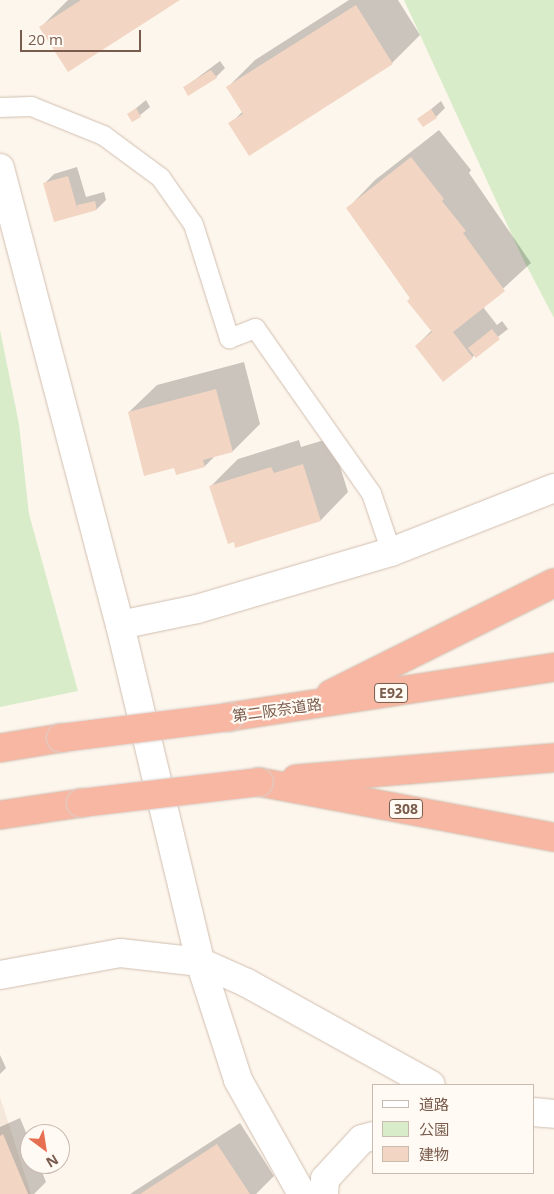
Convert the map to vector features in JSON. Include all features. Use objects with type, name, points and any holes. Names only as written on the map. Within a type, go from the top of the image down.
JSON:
[{"type":"highway","points":[[307,706],[554,583]]},
{"type":"highway","name":"第二阪奈道路","points":[[0,748],[61,738],[307,706],[554,667]]},
{"type":"highway","points":[[0,816],[81,803],[259,782],[554,758]]},
{"type":"highway","name":"308","points":[[259,782],[554,837]]},
{"type":"street","points":[[0,168],[120,625],[200,962],[238,1080],[302,1194]]},
{"type":"street","points":[[120,625],[196,609],[391,552],[554,488]]},
{"type":"street","points":[[0,975],[120,953],[200,962],[246,983],[430,1084]]},
{"type":"street","points":[[534,1112],[554,1114]]},
{"type":"street","points":[[324,1194],[325,1179],[362,1139],[372,1136]]},
{"type":"lane","points":[[0,106],[31,106],[103,135],[160,177],[193,224],[229,338],[255,328],[371,493],[391,552]]},
{"type":"shaded area","points":[[0,1097],[20,1159],[20,1174],[25,1174],[31,1194],[0,1194]]},
{"type":"green space","points":[[404,0],[554,0],[554,318],[523,259]]},
{"type":"green space","points":[[0,330],[19,424],[29,514],[78,691],[0,707]]},
{"type":"building","points":[[81,0],[180,0],[68,72],[39,27]]},
{"type":"building","points":[[356,5],[393,64],[249,156],[228,123],[243,114],[226,87]]},
{"type":"building","points":[[211,70],[217,78],[188,96],[183,87]]},
{"type":"building","points":[[136,108],[141,117],[132,122],[127,114]]},
{"type":"building","points":[[431,109],[437,118],[423,127],[417,119]]},
{"type":"building","points":[[411,157],[444,199],[442,201],[466,231],[463,233],[505,291],[453,332],[473,358],[443,382],[415,346],[432,332],[407,301],[410,298],[346,208]]},
{"type":"building","points":[[68,176],[78,211],[77,205],[95,201],[97,210],[54,222],[43,183]]},
{"type":"building","points":[[492,329],[500,339],[476,358],[468,348]]},
{"type":"building","points":[[216,389],[233,452],[203,460],[205,467],[176,475],[174,468],[144,476],[128,412]]},
{"type":"building","points":[[303,464],[321,521],[235,548],[234,542],[228,544],[209,486],[271,467],[274,473]]},
{"type":"building","points":[[3,1134],[28,1194],[0,1194],[0,1136]]},
{"type":"building","points":[[217,1144],[250,1194],[140,1194]]}]
